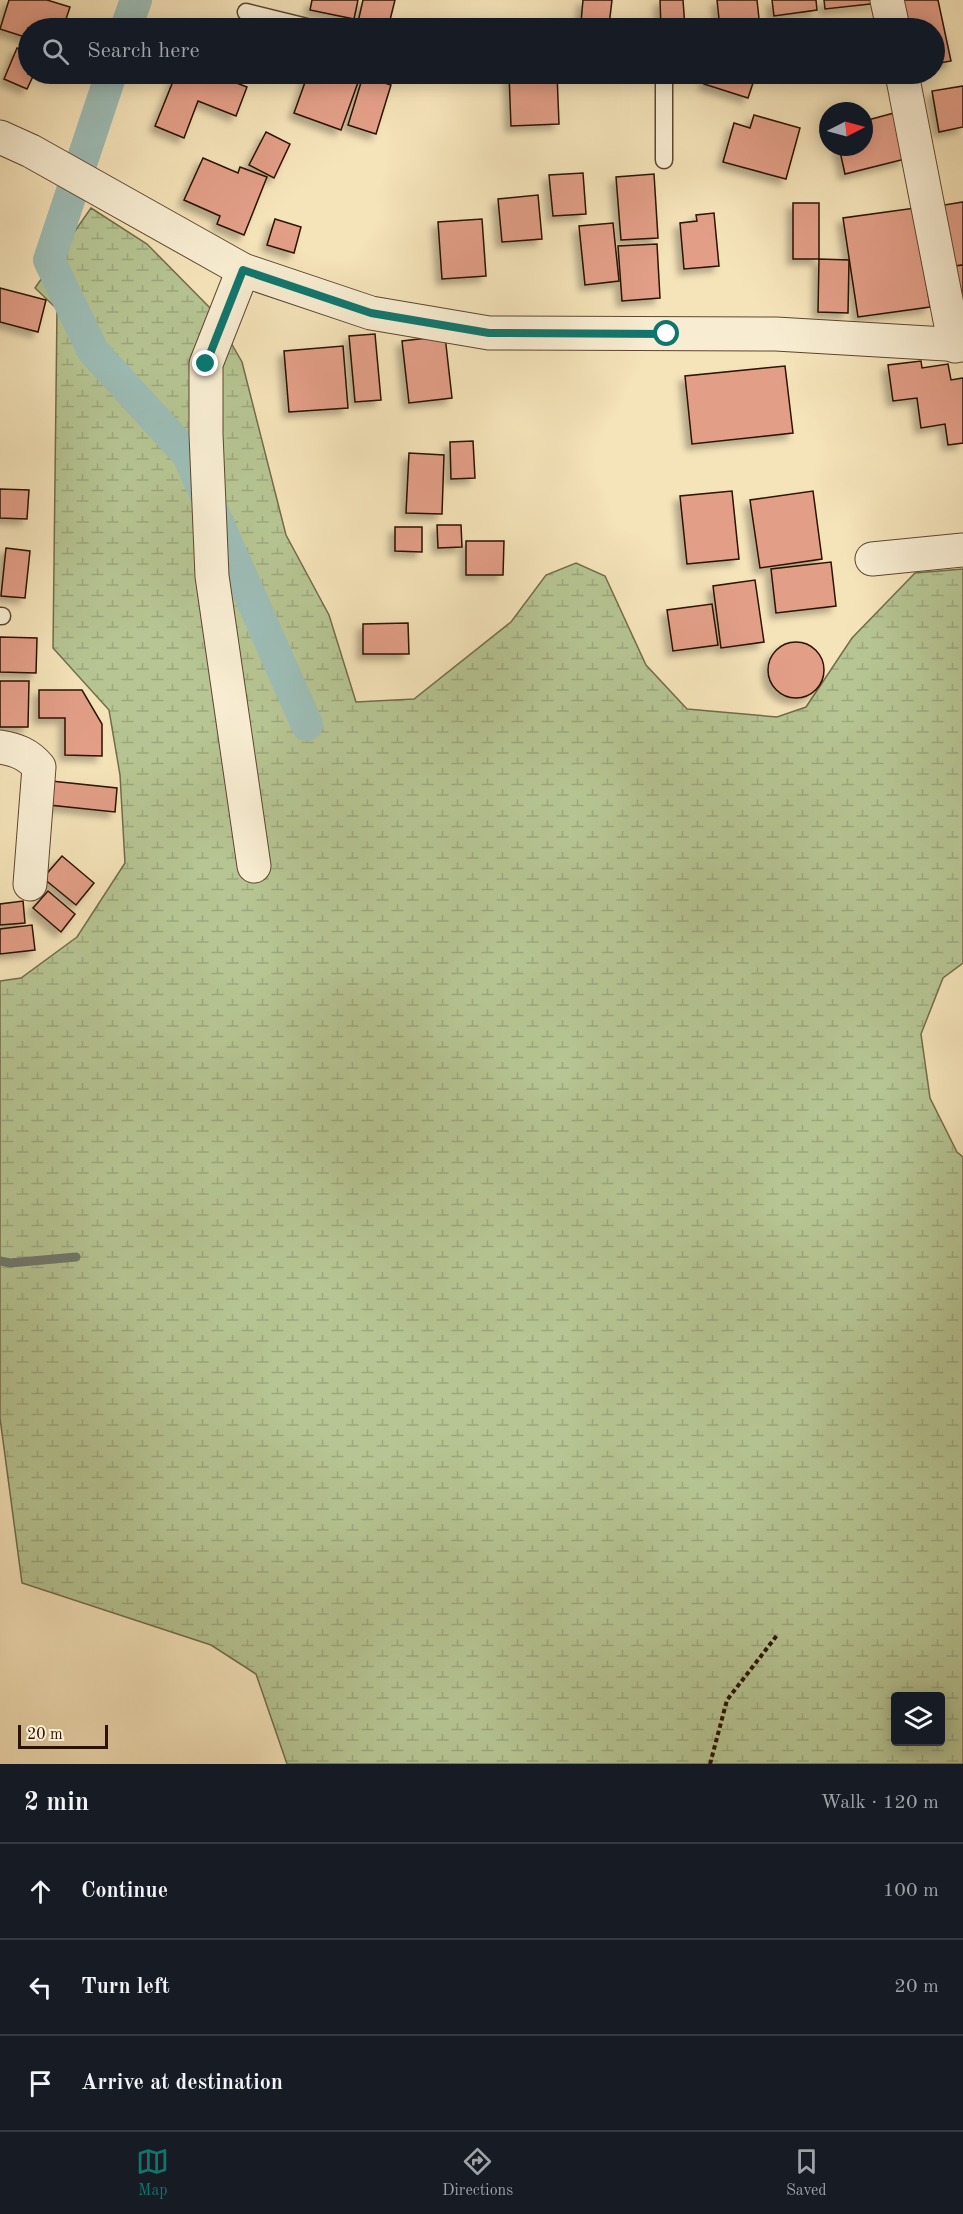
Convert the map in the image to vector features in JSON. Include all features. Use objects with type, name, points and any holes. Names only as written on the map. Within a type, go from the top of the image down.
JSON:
[{"type":"street","points":[[887,0],[891,18]]},
{"type":"street","points":[[0,137],[31,151],[243,270],[371,313],[489,333],[776,334],[959,346],[904,84]]},
{"type":"street","points":[[243,270],[206,364],[206,434],[212,576],[254,866]]},
{"type":"street","points":[[872,559],[963,550]]},
{"type":"street","points":[[0,747],[16,750],[31,758],[39,767],[30,884]]},
{"type":"lane","points":[[246,12],[270,18]]},
{"type":"lane","points":[[664,84],[664,160]]},
{"type":"path","points":[[710,1764],[727,1700],[778,1634]]},
{"type":"green space","points":[[91,208],[147,244],[212,310],[242,362],[286,535],[329,615],[356,702],[414,699],[511,622],[546,575],[576,563],[605,576],[646,665],[687,709],[777,717],[806,707],[852,638],[915,573],[963,569],[963,963],[943,978],[921,1034],[930,1098],[957,1152],[963,1157],[963,1764],[287,1764],[256,1674],[211,1645],[22,1583],[0,1418],[0,981],[21,978],[77,937],[125,863],[120,775],[109,710],[53,648],[57,309],[35,288]]},
{"type":"building","points":[[9,0],[47,0],[70,7],[66,18],[18,18],[18,35],[0,29]]},
{"type":"building","points":[[312,0],[358,0],[354,18],[310,10]]},
{"type":"building","points":[[363,0],[395,0],[390,18],[359,18]]},
{"type":"building","points":[[583,0],[612,0],[610,18],[581,18]]},
{"type":"building","points":[[660,0],[683,0],[684,18],[661,18]]},
{"type":"building","points":[[717,0],[757,0],[759,18],[719,18]]},
{"type":"building","points":[[772,0],[816,0],[817,10],[774,16]]},
{"type":"building","points":[[824,0],[879,0],[879,3],[825,9]]},
{"type":"building","points":[[900,0],[938,0],[942,18],[904,18]]},
{"type":"building","points":[[945,33],[951,61],[945,62]]},
{"type":"building","points":[[17,48],[18,84],[29,84],[27,89],[4,79]]},
{"type":"building","points":[[172,84],[239,84],[247,87],[236,116],[198,101],[184,138],[155,126]]},
{"type":"building","points":[[304,84],[357,84],[341,130],[294,113]]},
{"type":"building","points":[[361,84],[391,85],[376,134],[348,125]]},
{"type":"building","points":[[509,84],[557,84],[559,124],[511,126]]},
{"type":"building","points":[[704,84],[753,84],[748,98]]},
{"type":"building","points":[[963,86],[963,127],[939,132],[932,91]]},
{"type":"building","points":[[894,113],[905,159],[845,174],[841,156],[873,156],[873,119]]},
{"type":"building","points":[[754,115],[800,128],[786,179],[723,162],[734,123],[750,128]]},
{"type":"building","points":[[266,132],[290,144],[274,178],[249,165]]},
{"type":"building","points":[[203,158],[238,173],[240,167],[267,177],[244,235],[217,224],[220,216],[184,200]]},
{"type":"building","points":[[583,173],[586,214],[553,216],[549,175]]},
{"type":"building","points":[[654,174],[658,238],[621,240],[616,177]]},
{"type":"building","points":[[538,195],[542,239],[502,242],[498,199]]},
{"type":"building","points":[[963,202],[963,265],[955,266],[944,205]]},
{"type":"building","points":[[793,203],[819,203],[819,259],[793,259]]},
{"type":"building","points":[[915,208],[930,307],[858,317],[843,218]]},
{"type":"building","points":[[714,213],[719,266],[684,269],[680,223],[697,221],[696,215]]},
{"type":"building","points":[[275,219],[301,227],[294,253],[267,245]]},
{"type":"building","points":[[482,219],[486,276],[442,279],[438,222]]},
{"type":"building","points":[[613,223],[619,281],[585,285],[579,226]]},
{"type":"building","points":[[657,244],[660,298],[622,301],[618,246]]},
{"type":"building","points":[[819,259],[849,260],[848,313],[818,312]]},
{"type":"building","points":[[963,265],[963,309],[955,266]]},
{"type":"building","points":[[0,288],[46,300],[38,332],[0,322]]},
{"type":"building","points":[[375,334],[381,400],[355,402],[349,336]]},
{"type":"building","points":[[445,336],[452,398],[409,403],[402,341]]},
{"type":"building","points":[[343,346],[348,408],[289,412],[284,351]]},
{"type":"building","points":[[921,361],[922,368],[948,364],[951,380],[963,378],[963,443],[948,445],[945,424],[921,428],[917,398],[893,401],[888,365]]},
{"type":"building","points":[[785,366],[793,433],[692,444],[685,376]]},
{"type":"building","points":[[473,441],[475,478],[451,479],[450,442]]},
{"type":"building","points":[[409,453],[444,455],[442,514],[406,513]]},
{"type":"building","points":[[0,489],[29,490],[27,519],[0,518]]},
{"type":"building","points":[[732,491],[739,559],[687,564],[680,496]]},
{"type":"building","points":[[813,491],[822,559],[760,568],[750,500]]},
{"type":"building","points":[[437,525],[461,525],[462,547],[438,548]]},
{"type":"building","points":[[395,527],[422,527],[422,552],[395,551]]},
{"type":"building","points":[[466,541],[504,541],[503,575],[466,575]]},
{"type":"building","points":[[6,548],[30,551],[25,598],[1,596]]},
{"type":"building","points":[[831,562],[836,606],[776,613],[771,569]]},
{"type":"building","points":[[755,580],[764,642],[721,648],[713,586]]},
{"type":"building","points":[[712,604],[718,645],[673,651],[667,610]]},
{"type":"building","points":[[408,623],[409,654],[363,654],[363,624]]},
{"type":"building","points":[[0,637],[37,638],[36,673],[0,672]]},
{"type":"building","points":[[796,642],[807,644],[816,650],[822,659],[824,670],[822,681],[816,690],[807,696],[796,698],[785,696],[776,690],[770,681],[768,670],[770,659],[776,650],[785,644]]},
{"type":"building","points":[[0,681],[29,681],[28,727],[0,727]]},
{"type":"building","points":[[39,690],[82,690],[102,724],[102,756],[65,755],[65,718],[39,718]]},
{"type":"building","points":[[51,781],[117,788],[115,812],[49,805]]},
{"type":"building","points":[[62,856],[94,883],[76,905],[43,878]]},
{"type":"building","points":[[48,891],[75,914],[61,932],[33,908]]},
{"type":"building","points":[[23,901],[25,923],[0,925],[0,904]]},
{"type":"building","points":[[32,925],[35,950],[0,954],[0,929]]},
{"type":"waterway","points":[[130,18],[136,0]]},
{"type":"waterway","points":[[108,84],[49,260],[93,351],[188,455],[307,725]]},
{"type":"waterway","points":[[0,1261],[10,1263],[76,1257]]},
{"type":"route","points":[[206,364],[243,270],[371,313],[489,333],[667,334]]}]
